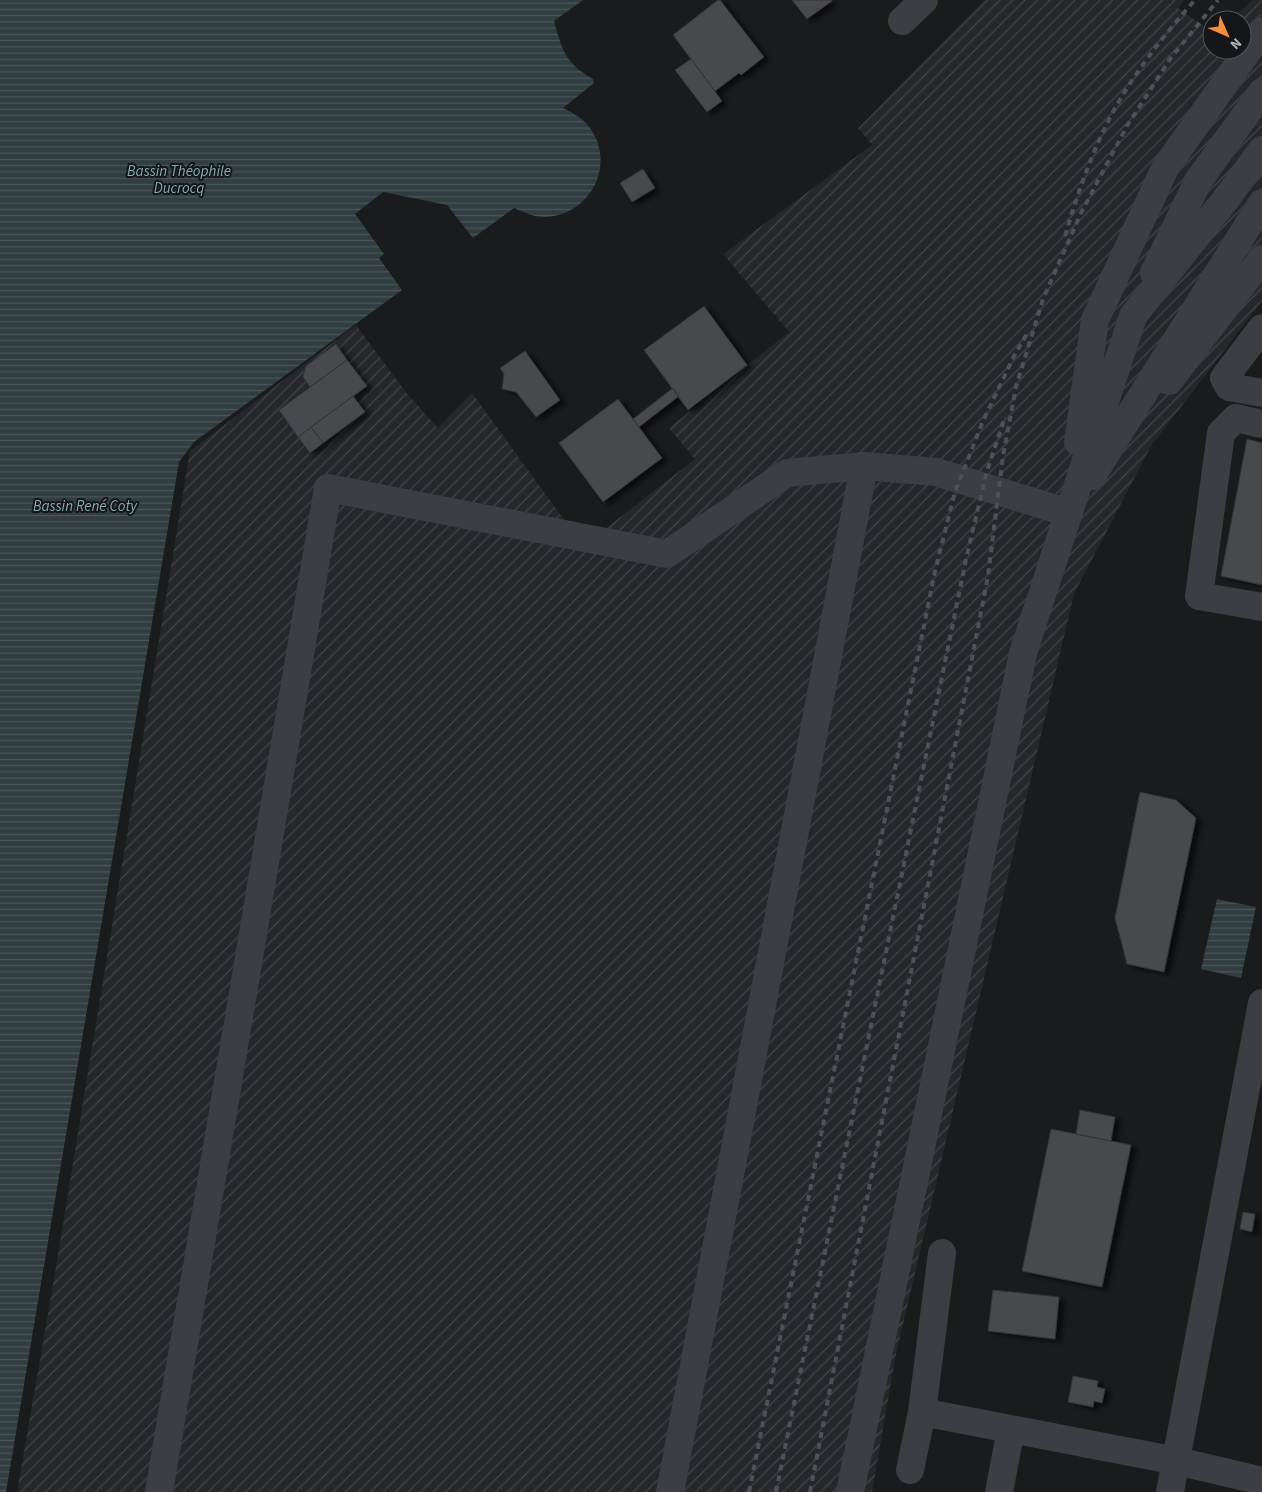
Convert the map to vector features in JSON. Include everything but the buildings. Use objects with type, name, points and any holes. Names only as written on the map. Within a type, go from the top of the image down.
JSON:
[{"type":"street","points":[[902,21],[924,0]]},
{"type":"street","points":[[1069,513],[1095,320],[1165,168],[1262,31]]},
{"type":"street","points":[[850,1492],[1023,654],[1133,316],[1198,180],[1262,92]]},
{"type":"street","points":[[1133,316],[1226,199],[1262,150]]},
{"type":"street","points":[[1069,513],[1262,203]]},
{"type":"street","points":[[1069,513],[1262,259]]},
{"type":"street","points":[[1262,328],[1224,378],[1229,387],[1262,393]]},
{"type":"street","points":[[1262,424],[1236,418],[1221,433],[1199,596],[1262,607]]},
{"type":"street","points":[[159,1492],[328,488],[667,554],[787,473],[864,466],[936,472],[1069,513]]},
{"type":"street","points":[[670,1492],[864,466]]},
{"type":"street","points":[[1170,1492],[1262,1004]]},
{"type":"street","points":[[910,1470],[922,1412],[942,1253]]},
{"type":"street","points":[[922,1412],[1177,1461],[1262,1481]]},
{"type":"street","points":[[999,1492],[1011,1429]]},
{"type":"shaded area","points":[[985,0],[1184,0],[1178,8],[1202,25],[1202,60],[1252,60],[1252,10],[1242,10],[1253,0],[1262,0],[1262,301],[1151,446],[1074,594],[896,1354],[872,1492],[17,1492],[54,1279],[190,451],[356,325],[405,391],[438,428],[472,393],[565,521],[605,529],[695,459],[669,428],[789,332],[723,254],[872,145],[858,128]]},
{"type":"water","name":"Bassin Théophile Ducrocq","points":[[0,0],[583,0],[554,21],[566,55],[576,67],[593,79],[594,83],[563,108],[575,114],[586,123],[595,137],[600,152],[600,168],[596,182],[588,195],[577,206],[563,213],[547,217],[534,216],[514,208],[473,238],[447,205],[383,192],[355,214],[384,254],[379,258],[402,290],[194,442],[179,462],[6,1492],[0,1492]]},
{"type":"water","points":[[1217,899],[1256,907],[1241,978],[1201,969]]},
{"type":"railway","points":[[1065,236],[1092,156],[1110,118],[1138,71],[1195,0]]},
{"type":"railway","points":[[810,1492],[988,576],[1003,456],[1016,387],[1043,299],[1081,213],[1127,126],[1170,59],[1218,0]]},
{"type":"railway","points":[[749,1492],[935,571],[955,492],[983,421],[1014,356],[1028,332]]},
{"type":"railway","points":[[776,1492],[966,559],[987,471],[1004,420]]},
{"type":"water label","name":"Bassin René Coty","points":[[85,506]]}]
